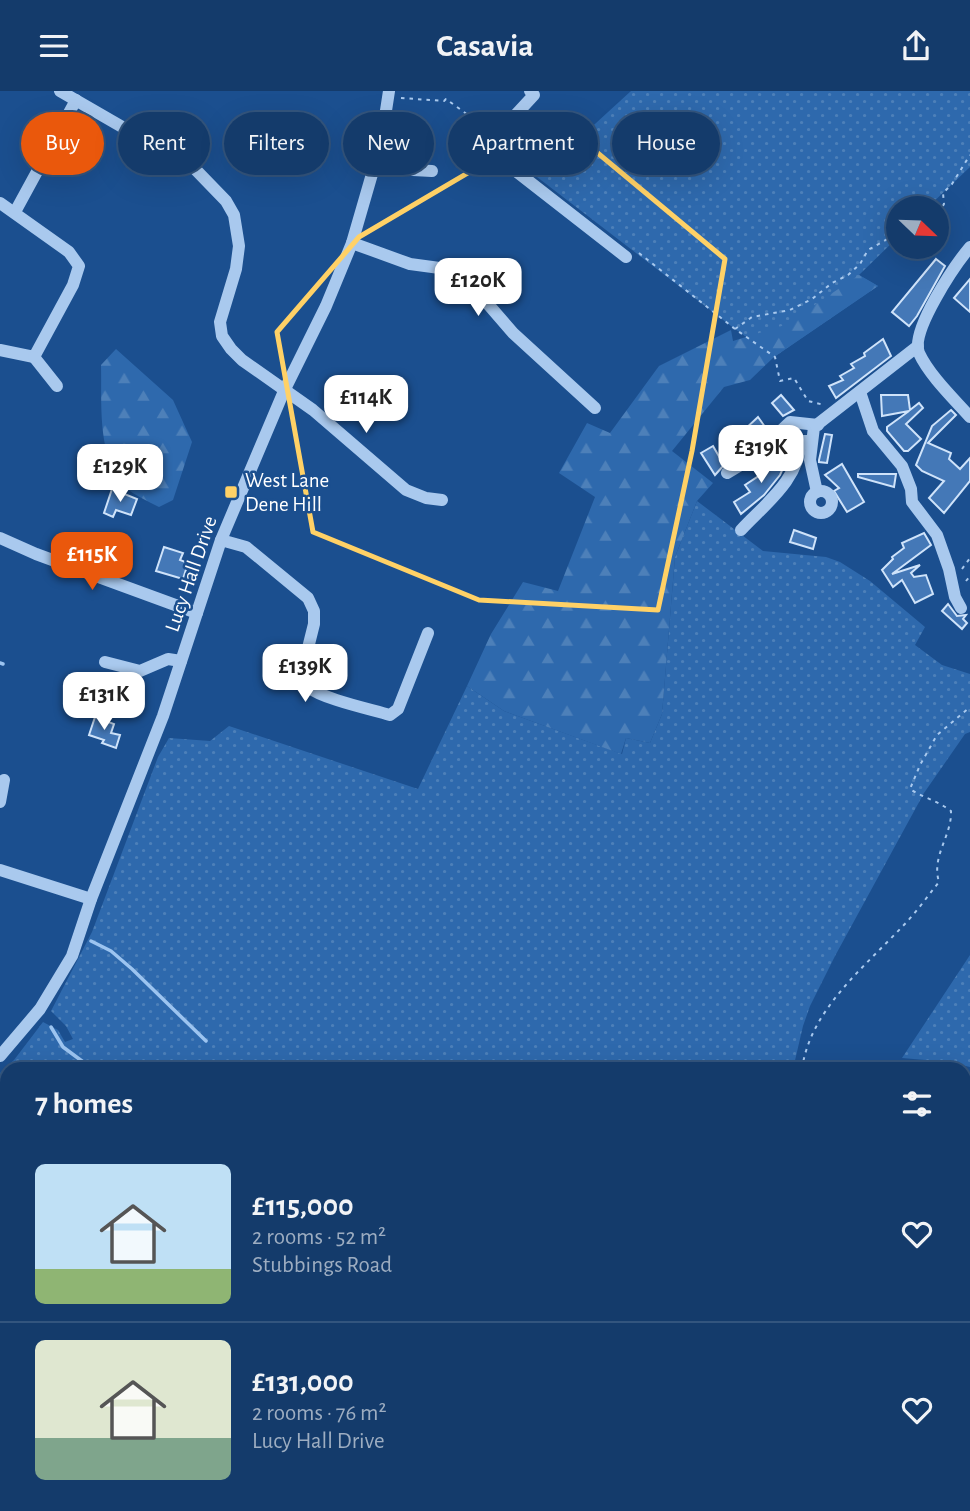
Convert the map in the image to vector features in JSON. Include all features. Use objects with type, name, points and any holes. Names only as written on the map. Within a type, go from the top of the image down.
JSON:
[{"type":"street","points":[[60,91],[195,169],[226,201],[234,215],[239,246],[236,269],[220,322],[222,336],[242,360],[313,410],[406,490],[426,498],[442,500]]},
{"type":"street","points":[[517,112],[534,92]]},
{"type":"street","name":"Lucy Hall Drive","points":[[386,112],[389,94]]},
{"type":"street","points":[[15,212],[76,100]]},
{"type":"street","name":"Lucy Hall Drive","points":[[0,1056],[40,1009],[72,956],[91,899],[163,716],[221,540],[284,391],[326,306],[352,243],[373,175]]},
{"type":"street","points":[[521,175],[626,257]]},
{"type":"street","points":[[0,203],[69,252],[79,266],[73,285],[34,357]]},
{"type":"street","points":[[352,243],[410,264],[447,269],[468,281],[513,333],[595,408]]},
{"type":"street","points":[[970,247],[926,317],[918,336],[920,354],[970,418]]},
{"type":"street","points":[[817,492],[810,460],[814,427],[918,346]]},
{"type":"street","points":[[0,350],[34,357],[57,386]]},
{"type":"street","points":[[860,392],[873,431],[902,466],[911,489],[912,502],[937,535],[955,597],[961,608]]},
{"type":"street","points":[[727,473],[752,458],[790,422],[818,425]]},
{"type":"street","points":[[741,530],[795,471],[801,456],[801,441],[812,441]]},
{"type":"street","points":[[0,538],[36,554],[197,613]]},
{"type":"street","points":[[221,540],[246,547],[308,599],[314,611],[314,624],[302,680],[319,693],[390,715],[398,709],[428,633]]},
{"type":"street","points":[[105,662],[140,671],[168,659],[181,661]]},
{"type":"street","points":[[0,801],[4,780]]},
{"type":"street","points":[[0,870],[91,899]]},
{"type":"path","points":[[389,94],[444,101],[446,99],[464,112]]},
{"type":"path","points":[[943,196],[970,155]]},
{"type":"path","points":[[735,329],[751,317],[790,310],[812,299],[832,283],[848,275],[860,264],[868,250],[886,240]]},
{"type":"path","points":[[626,257],[637,252],[775,357],[780,381],[794,378],[808,401],[840,409]]},
{"type":"path","points":[[803,1062],[817,1023],[939,881],[935,870],[940,848],[951,824],[951,811],[939,801],[919,795],[910,789],[937,735],[970,707]]},
{"type":"highlighted area","points":[[558,120],[725,259],[692,451],[658,610],[479,600],[313,532],[277,332],[359,237]]},
{"type":"green space","points":[[631,91],[970,91],[970,167],[940,196],[886,196],[886,249],[859,275],[878,286],[774,357],[537,177],[598,175],[598,121]]},
{"type":"green space","points":[[859,275],[878,286],[774,357],[750,380],[724,387],[672,451],[713,483],[697,501],[675,557],[662,714],[650,743],[626,738],[621,754],[504,711],[467,686],[491,634],[523,582],[558,591],[595,497],[559,473],[587,423],[610,433],[659,366],[731,330],[733,341],[785,325]]},
{"type":"green space","points":[[116,349],[173,400],[192,442],[173,500],[159,507],[124,487],[108,456],[102,426],[101,365]]},
{"type":"green space","points":[[697,501],[763,551],[826,557],[840,562],[870,581],[925,627],[915,645],[942,665],[970,674],[970,732],[965,734],[924,793],[835,956],[810,1006],[795,1062],[12,1062],[43,1022],[58,1030],[65,1042],[73,1039],[66,1026],[51,1011],[92,932],[158,757],[169,738],[210,741],[229,726],[418,789],[467,686],[504,711],[622,754],[626,738],[650,743],[662,714],[675,557]]},
{"type":"green space","points":[[970,955],[970,1062],[902,1058]]},
{"type":"building","points":[[936,259],[945,266],[909,326],[892,312]]},
{"type":"building","points":[[970,279],[970,312],[954,298]]},
{"type":"building","points":[[883,339],[891,356],[836,398],[829,386],[843,380],[840,376],[854,368],[851,364],[865,356],[864,353]]},
{"type":"building","points":[[781,395],[794,410],[783,416],[772,403]]},
{"type":"building","points":[[881,395],[908,395],[910,410],[919,403],[923,408],[906,424],[921,439],[908,451],[904,451],[887,431],[887,427],[909,411],[882,416]]},
{"type":"building","points":[[951,410],[956,415],[928,443],[951,453],[949,459],[960,469],[970,458],[970,481],[944,513],[929,498],[944,481],[922,471],[916,465],[932,426]]},
{"type":"building","points":[[758,417],[768,431],[738,456],[729,444]]},
{"type":"building","points":[[825,434],[832,435],[827,463],[819,462]]},
{"type":"building","points":[[713,446],[724,465],[715,475],[701,453]]},
{"type":"building","points":[[789,449],[790,453],[780,475],[764,495],[741,514],[734,502],[750,492],[745,485],[777,464]]},
{"type":"building","points":[[842,464],[864,502],[847,512],[834,491],[839,488],[825,475]]},
{"type":"building","points":[[858,474],[896,474],[894,487],[858,477]]},
{"type":"building","points":[[112,489],[137,499],[131,515],[116,510],[113,517],[104,513]]},
{"type":"building","points":[[794,530],[816,538],[813,549],[790,542]]},
{"type":"building","points":[[924,533],[931,545],[892,574],[920,565],[911,573],[914,577],[926,575],[933,594],[915,603],[902,580],[893,587],[882,570],[892,557],[904,548],[902,543]]},
{"type":"building","points":[[85,537],[106,544],[102,556],[93,554],[92,557],[79,552]]},
{"type":"building","points":[[164,547],[183,553],[180,560],[188,563],[183,579],[156,571]]},
{"type":"building","points":[[948,604],[957,616],[966,615],[963,619],[967,623],[962,629],[942,611]]},
{"type":"building","points":[[95,717],[114,724],[111,733],[120,735],[116,748],[89,735]]},
{"type":"waterway","points":[[91,941],[111,951],[132,969],[206,1041]]},
{"type":"waterway","points":[[51,1027],[63,1047],[83,1062]]},
{"type":"place","name":"West Lane Dene Hill","points":[[231,492]]}]
